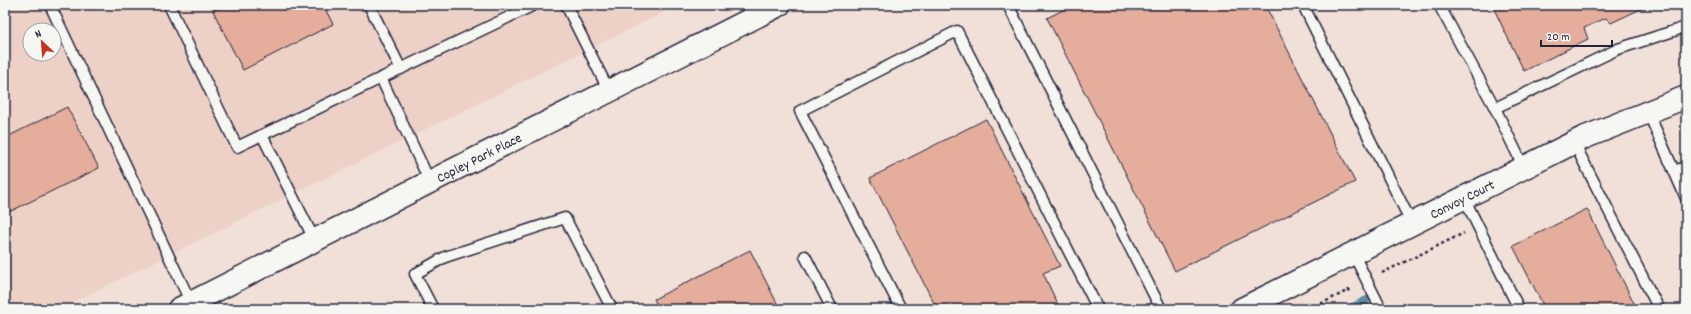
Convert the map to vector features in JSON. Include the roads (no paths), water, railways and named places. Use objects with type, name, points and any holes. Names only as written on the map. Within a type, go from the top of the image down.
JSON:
[{"type":"main road","name":"Copley Park Place","points":[[185,306],[778,5]]},
{"type":"main road","name":"Convoy Court","points":[[1242,309],[1574,143],[1686,97]]},
{"type":"lane","points":[[50,5],[185,306]]},
{"type":"lane","points":[[169,5],[236,147],[534,5]]},
{"type":"lane","points":[[566,5],[609,91]]},
{"type":"lane","points":[[1008,5],[1161,309]]},
{"type":"lane","points":[[1303,5],[1412,224]]},
{"type":"lane","points":[[1439,5],[1495,108],[1524,168]]},
{"type":"lane","points":[[373,6],[400,69]]},
{"type":"lane","points":[[1495,108],[1618,49],[1686,27]]},
{"type":"lane","points":[[901,309],[800,111],[957,31],[1098,309]]},
{"type":"lane","points":[[381,78],[430,182]]},
{"type":"lane","points":[[1648,112],[1686,198]]},
{"type":"lane","points":[[262,135],[315,240]]},
{"type":"lane","points":[[1574,143],[1660,309]]},
{"type":"lane","points":[[1674,171],[1686,167]]},
{"type":"lane","points":[[1464,198],[1519,309]]},
{"type":"lane","points":[[433,309],[415,274],[445,257],[565,218],[612,309]]},
{"type":"lane","points":[[1353,253],[1381,309]]},
{"type":"lane","points":[[805,256],[832,309]]},
{"type":"waterway","points":[[1348,309],[1374,296]]},
{"type":"waterway","points":[[1364,301],[1368,309]]}]
